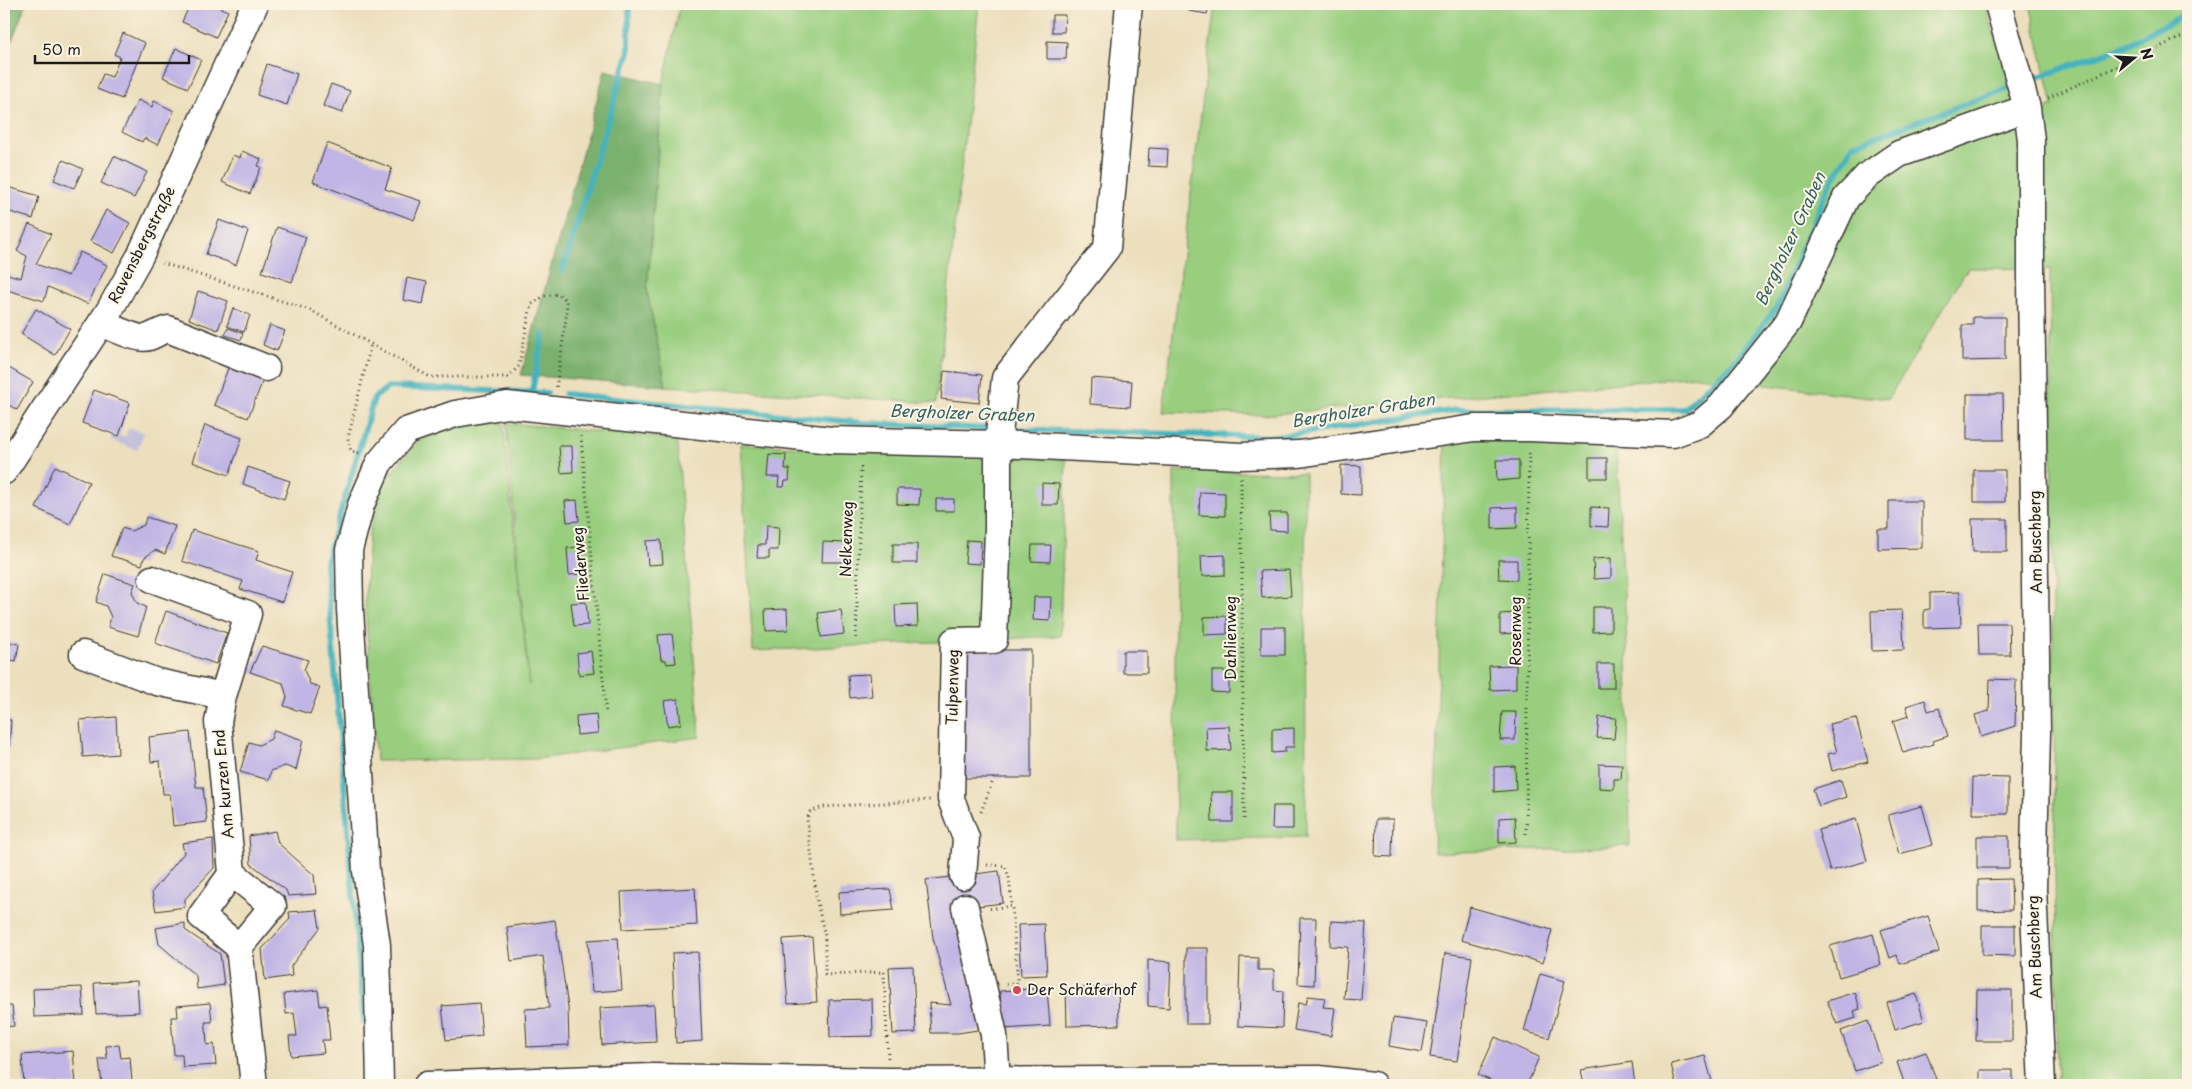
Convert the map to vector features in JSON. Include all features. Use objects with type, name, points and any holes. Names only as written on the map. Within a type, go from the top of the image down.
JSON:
[{"type":"street","name":"Ravensbergstraße","points":[[4,471],[101,323],[140,256],[255,4]]},
{"type":"street","points":[[998,444],[1005,378],[1107,248],[1129,4]]},
{"type":"street","name":"Am Buschberg","points":[[1998,4],[2028,108],[2031,140],[2037,733],[2033,889],[2042,1085]]},
{"type":"street","points":[[380,1085],[377,945],[366,871],[350,609],[349,550],[358,514],[380,463],[406,431],[455,414],[507,405],[831,440],[998,444],[1241,456],[1299,454],[1474,428],[1529,428],[1673,434],[1700,424],[1721,406],[1788,322],[1846,198],[1867,176],[1899,154],[2028,108]]},
{"type":"street","points":[[101,323],[136,336],[148,337],[155,332],[168,329],[266,368]]},
{"type":"street","name":"Tulpenweg","points":[[964,871],[966,838],[950,799],[954,641],[994,640],[998,529],[998,444]]},
{"type":"street","name":"Am kurzen End","points":[[152,579],[248,614],[223,696],[218,722],[232,874]]},
{"type":"street","points":[[83,654],[157,682],[223,696]]},
{"type":"street","points":[[239,947],[273,906],[232,874],[201,916],[239,947],[254,1085]]},
{"type":"street","points":[[966,910],[994,1034],[997,1081]]},
{"type":"street","points":[[426,1085],[652,1077],[889,1081],[1319,1079],[1373,1085]]},
{"type":"path","points":[[2028,108],[2188,34]]},
{"type":"path","points":[[140,256],[310,310],[371,344],[348,438],[351,451]]},
{"type":"path","name":"Fliederweg","points":[[371,344],[430,377],[508,377],[519,366],[531,305],[544,296],[558,294],[566,300],[566,412],[606,714]]},
{"type":"path","name":"Rosenweg","points":[[1526,834],[1529,428]]},
{"type":"path","name":"Nelkenweg","points":[[856,638],[862,441]]},
{"type":"path","name":"Dahlienweg","points":[[1241,456],[1244,820]]},
{"type":"path","points":[[887,1040],[884,972],[825,975],[825,936],[817,902],[807,819],[810,812],[823,807],[950,799]]},
{"type":"path","points":[[964,871],[997,864],[1005,866],[1009,877],[1012,906],[1017,990]]},
{"type":"path","points":[[966,910],[1012,906]]},
{"type":"path","points":[[983,987],[1017,984]]},
{"type":"shaded area","points":[[129,428],[144,433],[137,450],[110,440],[112,434],[125,437]]},
{"type":"green space","points":[[4,4],[26,4],[4,61]]},
{"type":"green space","points":[[680,4],[979,4],[936,403],[666,386],[647,291],[663,84]]},
{"type":"green space","points":[[1215,4],[1985,4],[2015,102],[1897,143],[1779,321],[1729,380],[1698,376],[1263,415],[1163,412]]},
{"type":"green space","points":[[2030,4],[2188,4],[2188,1085],[2057,1085],[2050,269],[1968,268],[1888,399],[1757,384],[1853,204],[1874,181],[1906,162],[2053,105]]},
{"type":"green space","points":[[605,70],[663,84],[647,291],[666,386],[521,375]]},
{"type":"green space","points":[[503,423],[529,685],[506,423],[677,439],[700,737],[536,759],[376,761],[365,600],[369,534],[383,483],[417,442],[454,424]]},
{"type":"green space","points":[[1445,436],[1616,445],[1627,646],[1630,846],[1434,853]]},
{"type":"green space","points":[[740,444],[1066,459],[1060,636],[753,651]]},
{"type":"green space","points":[[1174,471],[1305,473],[1306,837],[1176,840]]},
{"type":"building","points":[[190,4],[211,4],[228,11],[216,37],[182,22]]},
{"type":"building","points":[[1190,4],[1209,4],[1207,14],[1189,11]]},
{"type":"building","points":[[1052,15],[1065,15],[1064,32],[1052,32]]},
{"type":"building","points":[[123,33],[145,43],[122,99],[97,89],[103,74],[112,77],[120,57],[114,54]]},
{"type":"building","points":[[1047,41],[1067,42],[1066,59],[1047,59]]},
{"type":"building","points":[[176,48],[201,60],[188,88],[163,77]]},
{"type":"building","points":[[267,64],[297,74],[287,105],[257,95]]},
{"type":"building","points":[[331,84],[350,91],[342,113],[323,106]]},
{"type":"building","points":[[138,100],[152,107],[154,101],[174,111],[158,145],[144,138],[142,142],[122,132]]},
{"type":"building","points":[[327,143],[392,168],[385,189],[421,201],[414,220],[313,182]]},
{"type":"building","points":[[1149,148],[1168,149],[1167,167],[1148,166]]},
{"type":"building","points":[[242,151],[261,159],[258,166],[261,167],[250,194],[222,182],[233,155],[240,158]]},
{"type":"building","points":[[114,156],[147,172],[134,198],[101,183]]},
{"type":"building","points":[[63,160],[83,169],[74,188],[54,180]]},
{"type":"building","points":[[4,186],[39,196],[33,219],[4,210]]},
{"type":"building","points":[[106,210],[130,223],[114,253],[90,241]]},
{"type":"building","points":[[219,220],[248,231],[236,265],[206,254]]},
{"type":"building","points":[[29,224],[51,234],[36,264],[68,276],[80,252],[107,265],[88,304],[48,287],[44,301],[4,289],[4,273],[21,278],[27,256],[17,251]]},
{"type":"building","points":[[277,227],[306,237],[292,282],[262,272]]},
{"type":"building","points":[[407,278],[427,282],[423,304],[403,300]]},
{"type":"building","points":[[198,291],[228,301],[218,330],[189,319]]},
{"type":"building","points":[[233,308],[250,315],[244,332],[227,326]]},
{"type":"building","points":[[36,309],[70,329],[55,355],[21,334]]},
{"type":"building","points":[[1973,317],[2005,317],[2005,360],[1962,361],[1962,325],[1973,325]]},
{"type":"building","points":[[270,325],[285,331],[277,351],[263,345]]},
{"type":"building","points":[[228,328],[243,333],[241,340],[225,335]]},
{"type":"building","points":[[4,365],[33,382],[17,410],[4,402]]},
{"type":"building","points":[[229,366],[263,380],[248,418],[214,405]]},
{"type":"building","points":[[944,371],[982,375],[979,403],[941,399]]},
{"type":"building","points":[[1091,378],[1132,381],[1130,407],[1090,404]]},
{"type":"building","points":[[94,390],[130,403],[119,436],[82,423]]},
{"type":"building","points":[[1967,394],[2003,394],[2004,440],[1967,440]]},
{"type":"building","points":[[205,425],[242,438],[229,475],[192,462]]},
{"type":"building","points":[[559,446],[572,446],[573,472],[561,473]]},
{"type":"building","points":[[769,454],[786,455],[785,469],[790,469],[789,481],[785,481],[784,487],[778,487],[779,477],[767,477]]},
{"type":"building","points":[[1589,458],[1607,458],[1607,478],[1589,478]]},
{"type":"building","points":[[1496,460],[1519,460],[1519,479],[1497,481]]},
{"type":"building","points":[[1341,465],[1361,466],[1361,495],[1341,494]]},
{"type":"building","points":[[55,466],[89,482],[70,524],[36,508]]},
{"type":"building","points":[[248,467],[290,481],[284,499],[243,484]]},
{"type":"building","points":[[1974,470],[2005,470],[2005,502],[1974,502]]},
{"type":"building","points":[[1042,483],[1059,484],[1058,505],[1042,505]]},
{"type":"building","points":[[897,489],[920,489],[919,505],[897,504]]},
{"type":"building","points":[[1200,492],[1225,493],[1225,516],[1199,515]]},
{"type":"building","points":[[936,499],[954,499],[954,511],[936,511]]},
{"type":"building","points":[[577,500],[579,521],[567,522],[565,501]]},
{"type":"building","points":[[1889,501],[1922,501],[1922,548],[1878,549],[1878,529],[1889,529]]},
{"type":"building","points":[[1517,507],[1517,528],[1492,529],[1492,508]]},
{"type":"building","points":[[1591,507],[1609,508],[1608,527],[1591,526]]},
{"type":"building","points":[[1269,513],[1287,513],[1287,531],[1270,530]]},
{"type":"building","points":[[146,517],[175,526],[165,554],[155,550],[144,558],[142,565],[111,556],[122,528],[131,531],[144,525]]},
{"type":"building","points":[[1972,519],[2007,519],[2007,552],[1973,552]]},
{"type":"building","points":[[766,526],[779,527],[778,550],[769,550],[769,558],[757,558],[758,545],[765,545]]},
{"type":"building","points":[[192,530],[259,551],[256,560],[292,572],[282,602],[240,589],[243,581],[182,561]]},
{"type":"building","points":[[661,540],[663,564],[648,565],[646,541]]},
{"type":"building","points":[[967,540],[981,541],[980,564],[965,563]]},
{"type":"building","points":[[823,542],[846,543],[845,562],[822,562]]},
{"type":"building","points":[[893,544],[917,544],[917,563],[893,563]]},
{"type":"building","points":[[1032,545],[1051,545],[1050,562],[1031,561]]},
{"type":"building","points":[[581,547],[583,574],[569,575],[567,548]]},
{"type":"building","points":[[1225,555],[1225,575],[1202,576],[1201,556]]},
{"type":"building","points":[[1611,558],[1611,578],[1594,579],[1593,559]]},
{"type":"building","points":[[1498,560],[1517,560],[1517,580],[1499,579]]},
{"type":"building","points":[[1289,570],[1291,596],[1262,598],[1260,571]]},
{"type":"building","points":[[105,574],[135,584],[132,592],[137,603],[146,607],[138,636],[108,627],[111,617],[106,606],[96,602]]},
{"type":"building","points":[[1960,592],[1961,627],[1924,628],[1924,610],[1930,609],[1930,593]]},
{"type":"building","points":[[1034,597],[1051,597],[1050,621],[1033,620]]},
{"type":"building","points":[[586,602],[588,625],[574,626],[571,603]]},
{"type":"building","points":[[917,604],[918,626],[896,627],[895,605]]},
{"type":"building","points":[[1593,607],[1611,607],[1611,631],[1593,632]]},
{"type":"building","points":[[787,609],[788,630],[766,631],[765,610]]},
{"type":"building","points":[[841,610],[844,634],[821,637],[818,613]]},
{"type":"building","points":[[1902,610],[1904,650],[1872,651],[1871,611]]},
{"type":"building","points":[[166,611],[227,633],[216,664],[155,643]]},
{"type":"building","points":[[1516,613],[1517,633],[1500,634],[1500,614]]},
{"type":"building","points":[[1227,616],[1227,634],[1204,635],[1204,617]]},
{"type":"building","points":[[1978,623],[2009,623],[2010,655],[1979,655]]},
{"type":"building","points":[[1261,627],[1285,627],[1285,655],[1261,655]]},
{"type":"building","points":[[672,634],[676,663],[667,664],[666,660],[661,660],[658,635]]},
{"type":"building","points":[[4,639],[9,640],[8,642],[19,644],[16,661],[4,659]]},
{"type":"building","points":[[262,646],[308,660],[304,670],[310,684],[320,687],[310,714],[284,706],[287,697],[283,683],[250,672]]},
{"type":"building","points":[[961,650],[1031,650],[1031,778],[961,778]]},
{"type":"building","points":[[591,651],[594,673],[579,675],[577,653]]},
{"type":"building","points":[[1123,651],[1147,651],[1147,673],[1123,673]]},
{"type":"building","points":[[1598,664],[1614,664],[1614,688],[1598,688]]},
{"type":"building","points":[[1516,665],[1516,689],[1490,690],[1489,666]]},
{"type":"building","points":[[1212,671],[1229,671],[1229,693],[1212,692]]},
{"type":"building","points":[[870,674],[872,696],[850,698],[848,675]]},
{"type":"building","points":[[1990,679],[2016,680],[2015,726],[1981,737],[1975,715],[1989,711]]},
{"type":"building","points":[[678,699],[681,724],[668,726],[664,701]]},
{"type":"building","points":[[1925,700],[1928,711],[1939,708],[1948,736],[1933,741],[1934,744],[1903,753],[1893,721],[1909,716],[1906,706]]},
{"type":"building","points":[[1502,712],[1516,712],[1515,740],[1500,740]]},
{"type":"building","points":[[596,714],[598,733],[577,735],[576,716]]},
{"type":"building","points":[[116,717],[118,754],[83,757],[80,720]]},
{"type":"building","points":[[1599,717],[1616,718],[1614,739],[1597,738]]},
{"type":"building","points":[[1856,718],[1868,762],[1832,771],[1828,754],[1837,752],[1829,724]]},
{"type":"building","points":[[4,720],[11,720],[9,748],[4,747]]},
{"type":"building","points":[[1229,726],[1231,750],[1207,751],[1206,727]]},
{"type":"building","points":[[1294,728],[1294,747],[1285,747],[1285,752],[1272,753],[1272,729]]},
{"type":"building","points":[[274,730],[303,740],[296,770],[285,766],[271,771],[269,780],[240,772],[249,742],[259,745],[271,739]]},
{"type":"building","points":[[190,732],[196,787],[203,787],[207,822],[173,826],[170,794],[163,794],[160,761],[151,762],[149,737]]},
{"type":"building","points":[[1599,764],[1622,765],[1621,779],[1614,779],[1614,789],[1599,788]]},
{"type":"building","points":[[1515,766],[1516,790],[1494,792],[1494,767]]},
{"type":"building","points":[[1973,777],[2008,778],[2008,814],[1972,814]]},
{"type":"building","points":[[1841,780],[1846,797],[1819,806],[1813,789]]},
{"type":"building","points":[[1211,792],[1233,792],[1233,822],[1212,822]]},
{"type":"building","points":[[1273,806],[1293,806],[1293,829],[1272,829]]},
{"type":"building","points":[[1922,806],[1933,845],[1899,854],[1888,815]]},
{"type":"building","points":[[1515,817],[1516,842],[1499,843],[1499,818]]},
{"type":"building","points":[[1376,819],[1393,819],[1392,857],[1375,856]]},
{"type":"building","points":[[1856,819],[1867,861],[1830,871],[1818,830]]},
{"type":"building","points":[[275,831],[278,843],[314,875],[316,894],[288,896],[286,890],[251,864],[249,836]]},
{"type":"building","points":[[1977,836],[2009,836],[2009,868],[1977,868]]},
{"type":"building","points":[[213,839],[214,868],[185,899],[185,907],[156,911],[152,892],[184,853],[182,843]]},
{"type":"building","points":[[999,871],[1003,903],[952,909],[984,1029],[958,1033],[931,1033],[929,1003],[951,1005],[933,938],[926,880]]},
{"type":"building","points":[[2011,879],[2012,910],[1978,911],[1978,880]]},
{"type":"building","points":[[695,888],[697,925],[623,929],[621,892]]},
{"type":"building","points":[[890,889],[894,910],[840,914],[839,892]]},
{"type":"building","points":[[1470,907],[1552,930],[1543,963],[1461,940]]},
{"type":"building","points":[[317,910],[320,928],[291,966],[292,976],[265,980],[262,949],[290,919],[289,912]]},
{"type":"building","points":[[1928,916],[1939,952],[1900,964],[1897,955],[1890,958],[1881,930]]},
{"type":"building","points":[[1300,918],[1316,918],[1314,985],[1298,984]]},
{"type":"building","points":[[555,920],[568,1007],[569,1045],[527,1047],[525,1009],[549,1008],[543,956],[511,961],[507,927]]},
{"type":"building","points":[[1331,921],[1366,923],[1361,1000],[1344,999],[1348,947],[1330,946]]},
{"type":"building","points":[[185,923],[185,930],[220,954],[224,985],[197,989],[196,976],[159,944],[156,928]]},
{"type":"building","points":[[1044,924],[1047,975],[1021,976],[1018,925]]},
{"type":"building","points":[[1982,925],[2015,925],[2015,956],[1982,955]]},
{"type":"building","points":[[1873,934],[1881,965],[1839,977],[1830,946]]},
{"type":"building","points":[[812,937],[817,1002],[788,1004],[783,939]]},
{"type":"building","points":[[618,938],[622,990],[592,992],[588,940]]},
{"type":"building","points":[[1186,948],[1208,948],[1208,1024],[1186,1024]]},
{"type":"building","points":[[698,952],[702,1041],[676,1043],[672,953]]},
{"type":"building","points":[[1445,953],[1472,957],[1457,1061],[1430,1057]]},
{"type":"building","points":[[1240,957],[1258,958],[1258,970],[1274,970],[1274,990],[1283,991],[1282,1028],[1238,1026]]},
{"type":"building","points":[[1148,960],[1171,962],[1169,1008],[1148,1006]]},
{"type":"building","points":[[913,966],[916,1033],[893,1034],[889,967]]},
{"type":"building","points":[[1540,974],[1565,981],[1549,1038],[1524,1031]]},
{"type":"building","points":[[137,981],[139,1012],[96,1014],[94,983]]},
{"type":"building","points":[[82,987],[84,1015],[34,1017],[33,989]]},
{"type":"building","points":[[1118,987],[1119,1025],[1067,1026],[1066,988]]},
{"type":"building","points":[[1047,988],[1050,1026],[1002,1029],[1000,991]]},
{"type":"building","points":[[318,990],[320,1006],[327,1005],[330,1040],[322,1040],[324,1053],[291,1056],[289,1036],[297,1036],[294,1013],[286,1014],[284,994]]},
{"type":"building","points":[[1977,990],[2012,990],[2012,1041],[1976,1041]]},
{"type":"building","points":[[1855,992],[1860,1009],[1854,1011],[1856,1018],[1837,1024],[1827,1001]]},
{"type":"building","points":[[1916,994],[1924,1021],[1895,1030],[1887,1003]]},
{"type":"building","points":[[1308,996],[1325,998],[1323,1007],[1335,1008],[1331,1036],[1294,1030],[1298,1003],[1306,1004]]},
{"type":"building","points":[[872,999],[873,1036],[830,1037],[829,1000]]},
{"type":"building","points":[[210,1003],[212,1022],[205,1022],[207,1045],[214,1044],[216,1065],[183,1067],[182,1055],[174,1055],[171,1017],[178,1017],[177,1006]]},
{"type":"building","points":[[479,1003],[482,1036],[446,1040],[442,1006]]},
{"type":"building","points":[[654,1005],[656,1042],[602,1045],[600,1008]]},
{"type":"building","points":[[4,1006],[12,1006],[14,1026],[4,1027]]},
{"type":"building","points":[[1393,1018],[1427,1023],[1422,1052],[1389,1046]]},
{"type":"building","points":[[1868,1021],[1882,1062],[1855,1071],[1841,1031]]},
{"type":"building","points":[[1495,1037],[1539,1057],[1527,1085],[1501,1085],[1478,1075]]},
{"type":"building","points":[[119,1045],[121,1058],[130,1057],[132,1082],[102,1085],[99,1059],[107,1059],[106,1046]]},
{"type":"building","points":[[73,1051],[76,1085],[24,1085],[22,1055]]},
{"type":"building","points":[[1926,1052],[1936,1079],[1917,1085],[1905,1085],[1897,1062]]},
{"type":"building","points":[[1705,1056],[1713,1085],[1676,1085],[1671,1064]]},
{"type":"building","points":[[1632,1062],[1635,1085],[1584,1085],[1581,1070]]},
{"type":"building","points":[[1980,1070],[2013,1070],[2013,1085],[1980,1085]]},
{"type":"waterway","points":[[562,272],[629,51],[629,4]]},
{"type":"waterway","name":"Bergholzer Graben","points":[[2028,81],[2122,47],[2188,13]]},
{"type":"waterway","name":"Bergholzer Graben","points":[[1004,429],[1275,437],[1457,410],[1684,409],[1736,360],[1777,307],[1827,190],[1853,145],[2009,88]]},
{"type":"waterway","points":[[532,391],[543,335]]},
{"type":"waterway","points":[[364,1023],[326,563],[374,398],[388,387],[547,393]]},
{"type":"waterway","name":"Bergholzer Graben","points":[[565,394],[864,423],[994,429]]},
{"type":"place","name":"Der Schäferhof","points":[[1017,990]]}]
